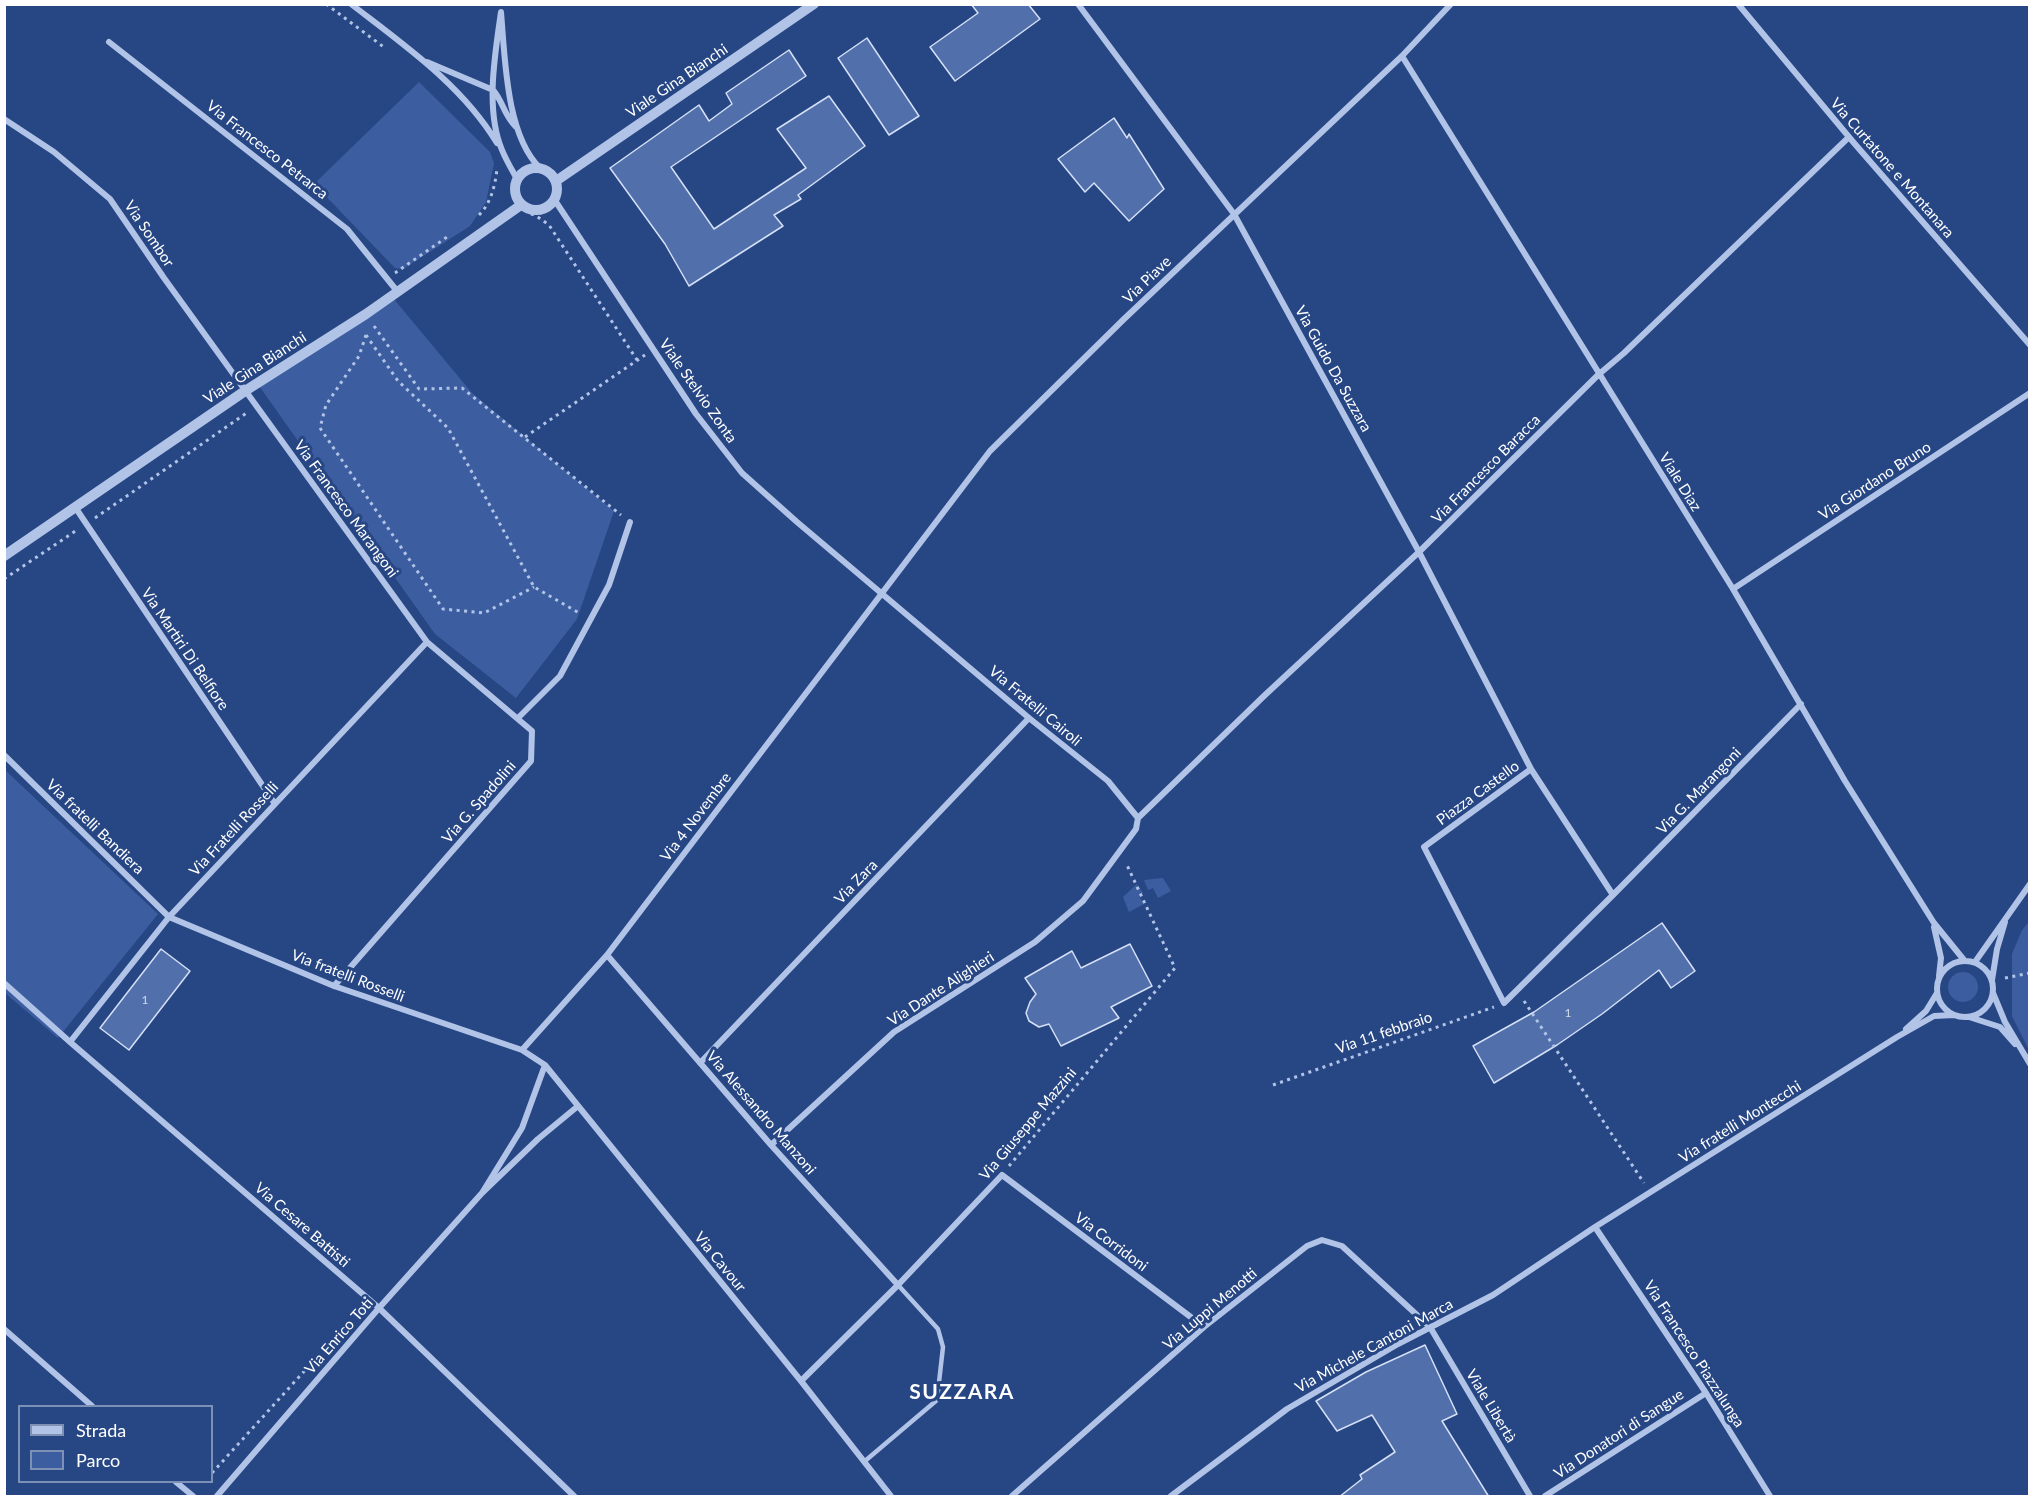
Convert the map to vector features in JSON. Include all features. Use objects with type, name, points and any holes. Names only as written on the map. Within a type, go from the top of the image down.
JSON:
[{"type":"street","points":[[351,4],[424,61],[483,119],[517,179],[515,192],[521,205],[539,210],[545,208],[554,199],[556,181],[531,159],[518,128],[508,89],[501,4]]},
{"type":"street","name":"Viale Gina Bianchi","points":[[556,181],[814,4]]},
{"type":"street","name":"Via Guido Da Suzzara","points":[[1077,4],[1234,214],[1419,552],[1531,770]]},
{"type":"street","name":"Via Piave","points":[[881,592],[990,451],[1114,328],[1402,56],[1451,4]]},
{"type":"street","name":"Via Curtatone e Montanara","points":[[1738,4],[1849,137],[2030,345]]},
{"type":"street","points":[[501,12],[493,90],[495,128],[501,149]]},
{"type":"street","name":"Via Francesco Petrarca","points":[[109,42],[348,229],[397,291]]},
{"type":"street","name":"Viale Diaz","points":[[1402,56],[1733,589],[1845,781],[1934,923]]},
{"type":"street","points":[[424,61],[493,90],[499,96],[501,107],[509,120],[518,128]]},
{"type":"street","name":"Via Sombor","points":[[4,119],[54,152],[110,199],[245,391]]},
{"type":"street","name":"Via Francesco Baracca","points":[[1138,818],[1265,695],[1419,552],[1598,375],[1624,353],[1849,137]]},
{"type":"street","points":[[517,179],[527,170],[540,168]]},
{"type":"street","name":"Viale Stelvio Zonta","points":[[554,199],[696,414],[742,473],[881,592]]},
{"type":"street","name":"Viale Gina Bianchi","points":[[4,556],[245,391],[356,321],[521,205]]},
{"type":"street","name":"Via Francesco Marangoni","points":[[245,391],[427,642]]},
{"type":"street","name":"Via Giordano Bruno","points":[[1733,589],[2030,393]]},
{"type":"street","name":"Via Martiri Di Belfiore","points":[[75,507],[275,804]]},
{"type":"street","points":[[518,718],[560,676],[609,585],[630,522]]},
{"type":"street","name":"Via Fratelli Cairoli","points":[[881,592],[1029,718],[1108,781],[1138,818]]},
{"type":"street","name":"Via 4 Novembre","points":[[522,1050],[607,955],[881,592]]},
{"type":"street","name":"Via G. Spadolini","points":[[334,986],[531,761],[532,731],[427,642]]},
{"type":"street","name":"Via Fratelli Rosselli","points":[[70,1042],[169,916],[427,642]]},
{"type":"street","name":"Via G. Marangoni","points":[[1613,895],[1801,704]]},
{"type":"street","name":"Via Zara","points":[[700,1063],[1029,718]]},
{"type":"street","name":"Via fratelli Bandiera","points":[[4,755],[169,916]]},
{"type":"street","name":"Piazza Castello","points":[[1504,1003],[1424,847],[1531,770],[1613,895]]},
{"type":"street","points":[[1120,851],[1136,829],[1138,818]]},
{"type":"street","name":"Via Dante Alighieri","points":[[771,1145],[894,1032],[1035,942],[1083,901],[1120,851]]},
{"type":"street","points":[[1975,962],[2030,884]]},
{"type":"street","points":[[1504,1003],[1613,895]]},
{"type":"street","name":"Via fratelli Rosselli","points":[[169,916],[334,986],[522,1050]]},
{"type":"street","points":[[2007,916],[1997,949],[1992,980],[1993,992],[2005,1022],[2030,1064]]},
{"type":"street","points":[[1934,923],[1964,960]]},
{"type":"street","points":[[1934,923],[1941,958],[1937,993],[1946,1010],[1954,1015]]},
{"type":"street","name":"Via Alessandro Manzoni","points":[[607,955],[771,1145],[898,1285]]},
{"type":"street","points":[[1938,980],[1948,966],[1964,960],[1982,966],[1992,980]]},
{"type":"street","name":"Via Cesare Battisti","points":[[4,983],[379,1308],[574,1497]]},
{"type":"street","points":[[1967,1017],[1985,1009],[1993,992]]},
{"type":"street","points":[[1897,1037],[1926,1011],[1937,993]]},
{"type":"street","points":[[1897,1037],[1934,1016],[1954,1015],[2000,1027],[2025,1056]]},
{"type":"street","name":"Via fratelli Montecchi","points":[[1595,1227],[1897,1037]]},
{"type":"street","name":"Via Cavour","points":[[522,1050],[545,1065],[801,1381],[891,1497]]},
{"type":"street","name":"Via Enrico Toti","points":[[482,1193],[522,1128],[545,1065]]},
{"type":"street","name":"Via Enrico Toti","points":[[218,1497],[379,1308],[482,1193],[538,1139],[578,1106]]},
{"type":"street","name":"Via Giuseppe Mazzini","points":[[801,1381],[898,1285],[1002,1175]]},
{"type":"street","name":"Via Corridoni","points":[[1002,1175],[1204,1328]]},
{"type":"street","name":"Via Michele Cantoni Marca","points":[[1171,1497],[1287,1409],[1430,1327],[1493,1295],[1595,1227]]},
{"type":"street","name":"Via Francesco Piazzalunga","points":[[1595,1227],[1706,1392],[1770,1497]]},
{"type":"street","name":"Via Luppi Menotti","points":[[1012,1497],[1204,1328],[1307,1245],[1322,1240],[1342,1246],[1430,1327]]},
{"type":"street","name":"Viale Libertà","points":[[1430,1327],[1530,1497]]},
{"type":"street","points":[[4,1329],[90,1405]]},
{"type":"street","name":"Via Donatori di Sangue","points":[[1545,1497],[1706,1392]]},
{"type":"street","points":[[177,1483],[193,1497]]},
{"type":"lane","points":[[864,1461],[936,1400],[943,1347],[938,1329],[898,1285]]},
{"type":"path","points":[[326,4],[391,52]]},
{"type":"path","points":[[472,220],[481,213],[490,200],[496,181],[495,161]]},
{"type":"path","points":[[528,214],[535,215],[549,225],[637,360]]},
{"type":"path","points":[[388,278],[453,233]]},
{"type":"path","points":[[366,314],[419,389],[462,388],[630,522]]},
{"type":"path","points":[[356,321],[398,381],[448,428],[534,587],[590,620]]},
{"type":"path","points":[[366,335],[359,356],[326,405],[320,428],[443,609],[483,613],[534,587]]},
{"type":"path","points":[[525,437],[654,350]]},
{"type":"path","points":[[4,579],[256,405]]},
{"type":"path","name":"Via Giuseppe Mazzini","points":[[1002,1175],[1175,968],[1120,851]]},
{"type":"path","points":[[1992,980],[2030,973]]},
{"type":"path","points":[[1517,990],[1650,1192]]},
{"type":"path","name":"Via 11 febbraio","points":[[1273,1085],[1504,1003]]},
{"type":"green space","points":[[419,82],[490,152],[494,163],[486,202],[470,226],[403,269],[395,268],[314,184]]},
{"type":"green space","points":[[393,298],[472,393],[614,511],[577,619],[516,698],[435,634],[257,383]]},
{"type":"green space","points":[[4,769],[158,914],[58,1038],[5,993]]},
{"type":"green space","points":[[1163,878],[1171,891],[1158,898],[1153,888],[1148,890],[1144,880]]},
{"type":"green space","points":[[1137,884],[1143,893],[1139,896],[1144,904],[1129,912],[1123,897]]},
{"type":"green space","points":[[2029,922],[2029,1050],[2012,1016],[2012,954],[2022,930]]},
{"type":"green space","points":[[1963,972],[1974,976],[1978,987],[1974,998],[1963,1002],[1952,998],[1948,987],[1952,976]]},
{"type":"building","points":[[971,4],[1028,4],[1040,19],[955,81],[930,47],[978,13]]},
{"type":"building","points":[[867,38],[919,116],[889,135],[838,58]]},
{"type":"building","points":[[789,50],[806,76],[671,167],[714,229],[806,168],[777,129],[829,96],[865,146],[798,195],[801,199],[774,215],[783,226],[689,286],[665,244],[610,168],[699,105],[709,121],[732,104],[726,93]]},
{"type":"building","points":[[1114,118],[1127,138],[1129,134],[1164,189],[1129,221],[1094,183],[1085,192],[1058,159]]},
{"type":"building","points":[[1662,923],[1695,971],[1671,988],[1659,970],[1557,1045],[1494,1083],[1473,1046],[1534,1012]]},
{"type":"building","points":[[1130,944],[1152,986],[1111,1007],[1119,1018],[1061,1046],[1049,1024],[1039,1027],[1029,1021],[1026,1013],[1036,994],[1025,978],[1072,951],[1081,968]]},
{"type":"building","points":[[161,949],[190,971],[129,1050],[100,1028]]},
{"type":"building","points":[[1425,1345],[1457,1414],[1442,1421],[1489,1497],[1339,1497],[1362,1479],[1360,1475],[1395,1452],[1372,1415],[1337,1431],[1316,1401],[1366,1372]]},
{"type":"district","name":"SUZZARA","points":[[962,1392]]}]
